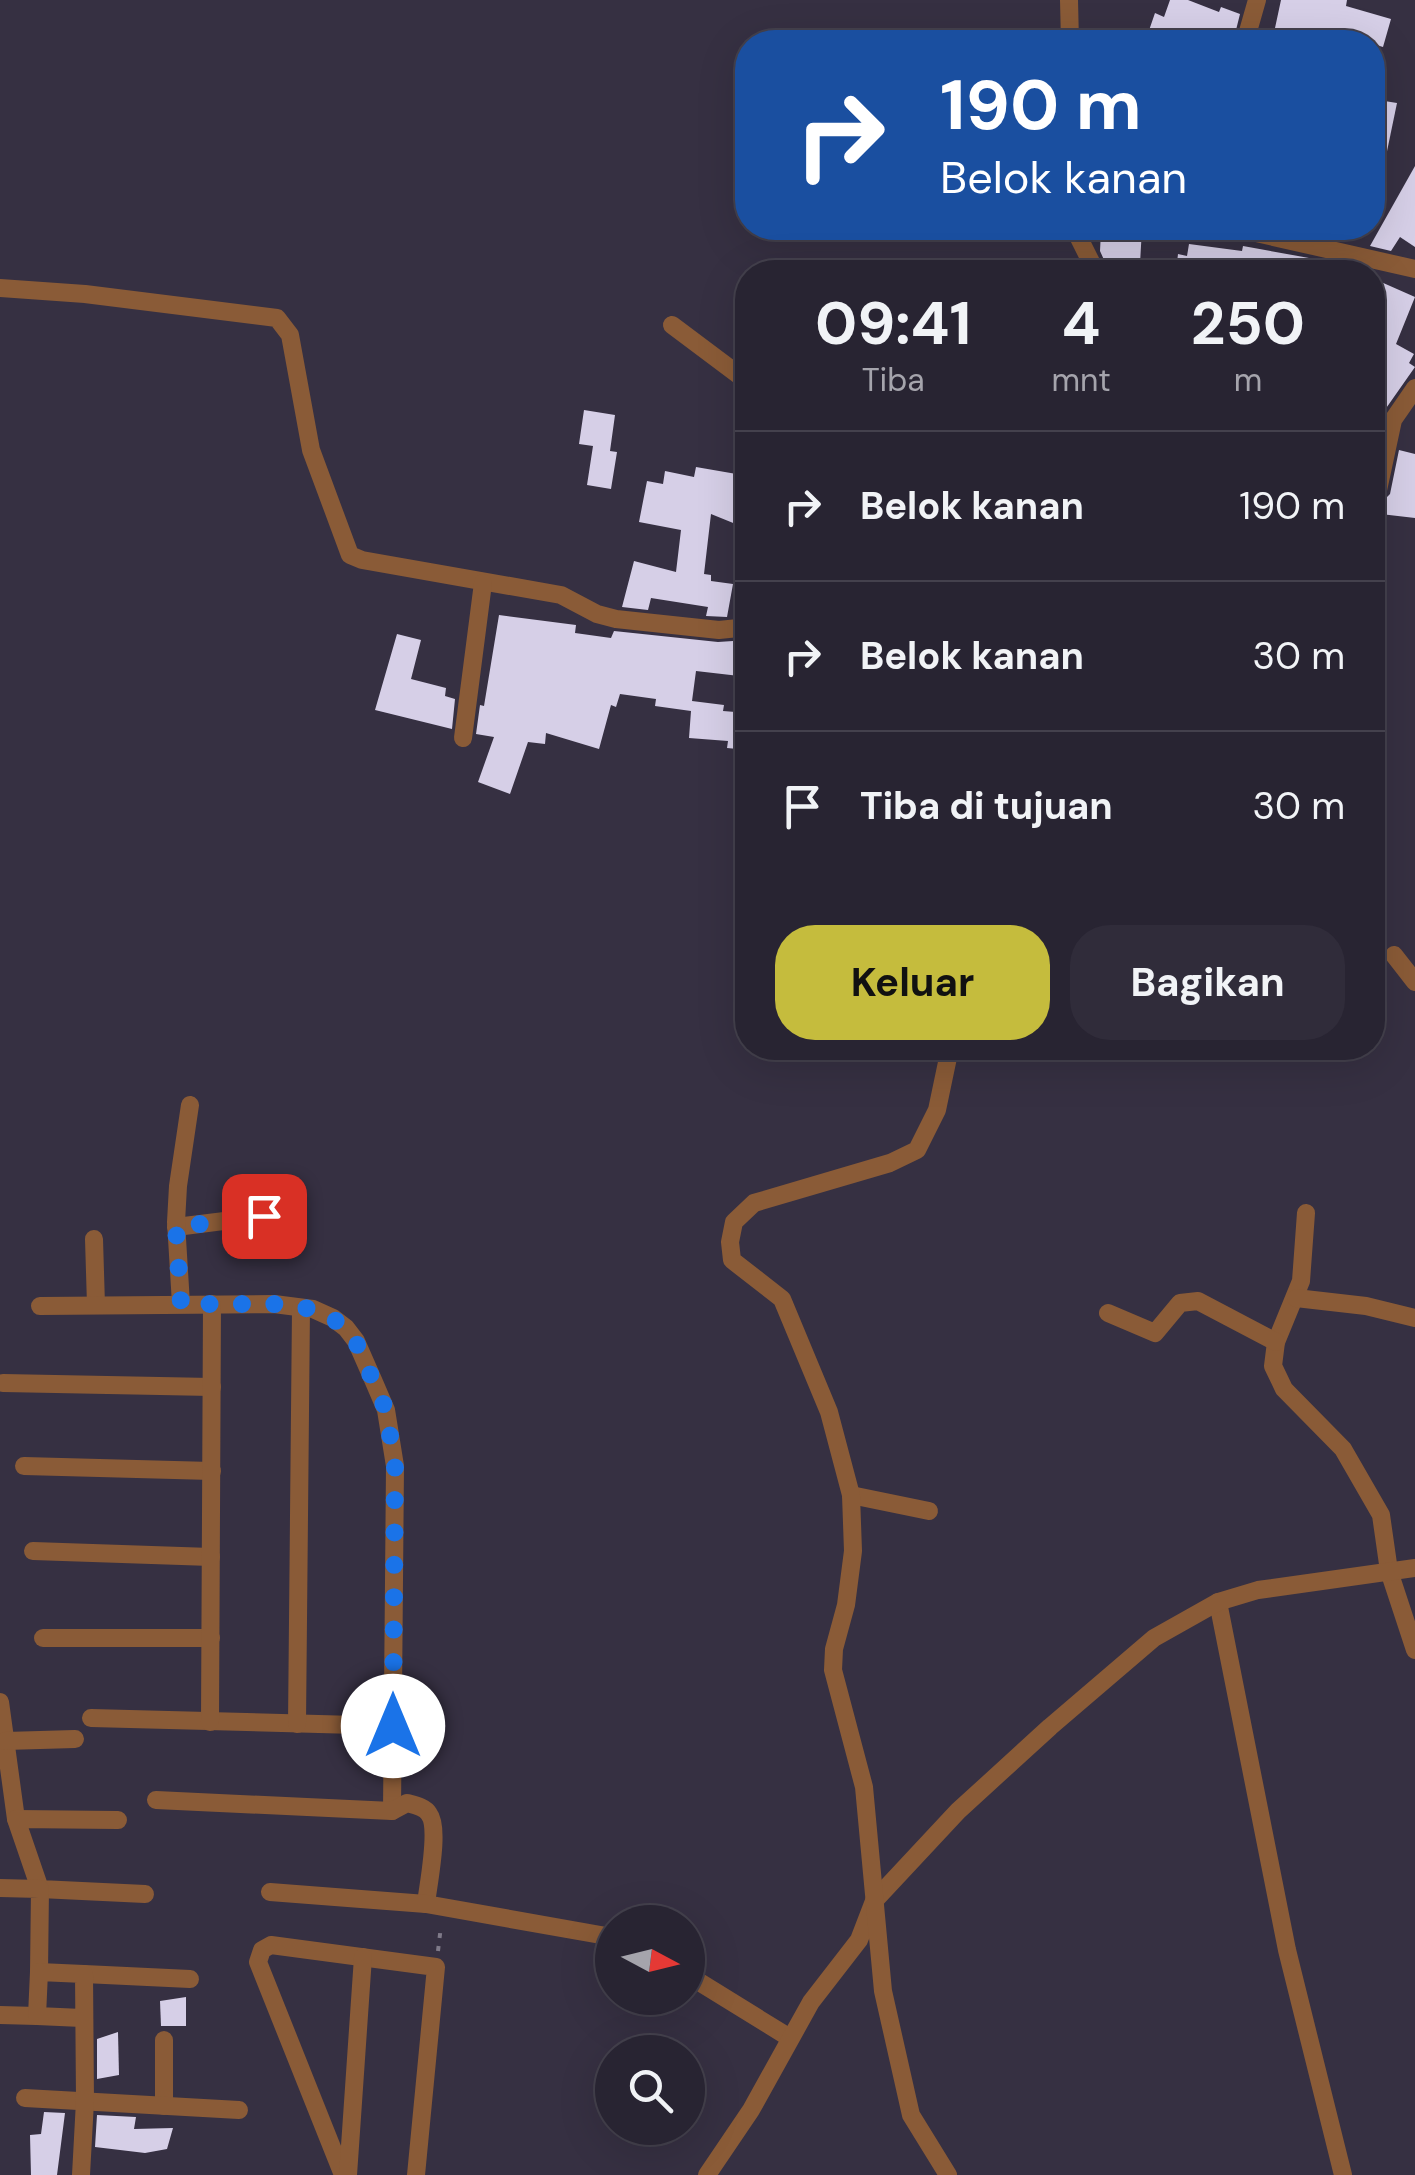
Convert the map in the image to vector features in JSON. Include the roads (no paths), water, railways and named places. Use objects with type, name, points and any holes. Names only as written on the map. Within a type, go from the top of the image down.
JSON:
[{"type":"street","points":[[1069,0],[1070,30]]},
{"type":"street","points":[[1248,30],[1257,0]]},
{"type":"street","points":[[1287,240],[1375,260]]},
{"type":"street","points":[[1385,262],[1415,269]]},
{"type":"street","points":[[0,288],[85,294],[277,318],[290,335],[311,450],[350,555],[561,595],[597,614],[616,619],[735,628]]},
{"type":"street","points":[[672,324],[735,372]]},
{"type":"street","points":[[1385,459],[1394,420],[1415,388]]},
{"type":"street","points":[[463,738],[483,583]]},
{"type":"street","points":[[1394,955],[1415,982]]},
{"type":"street","points":[[947,1060],[937,1110],[917,1150],[890,1163],[754,1203],[734,1222],[730,1242],[732,1260],[782,1299],[796,1328],[828,1412],[851,1495],[854,1551],[833,1670],[864,1788],[871,1906],[883,1991],[911,2115],[948,2175]]},
{"type":"street","points":[[181,1304],[176,1227],[190,1105]]},
{"type":"street","points":[[1306,1212],[1301,1280],[1276,1342],[1274,1366],[1284,1389],[1343,1449],[1381,1515],[1390,1571],[1415,1650]]},
{"type":"street","points":[[176,1227],[264,1216]]},
{"type":"street","points":[[94,1239],[96,1305]]},
{"type":"street","points":[[1296,1298],[1366,1306],[1415,1318]]},
{"type":"street","points":[[1108,1313],[1155,1333],[1180,1303],[1198,1300],[1276,1342]]},
{"type":"street","points":[[210,1722],[212,1304]]},
{"type":"street","points":[[40,1306],[212,1304],[301,1308],[333,1318],[356,1342],[386,1410],[395,1466],[392,1811]]},
{"type":"street","points":[[297,1724],[301,1308]]},
{"type":"street","points":[[3,1383],[212,1387]]},
{"type":"street","points":[[24,1466],[212,1471]]},
{"type":"street","points":[[851,1495],[929,1511]]},
{"type":"street","points":[[33,1551],[211,1557]]},
{"type":"street","points":[[707,2175],[750,2110],[811,2002],[859,1940],[871,1906],[958,1810],[1050,1727],[1154,1638],[1218,1602],[1258,1590],[1415,1568]]},
{"type":"street","points":[[1218,1602],[1287,1950],[1343,2175]]},
{"type":"street","points":[[43,1638],[211,1638]]},
{"type":"street","points":[[0,1702],[16,1819],[40,1889],[37,2016]]},
{"type":"street","points":[[91,1718],[393,1726]]},
{"type":"street","points":[[5,1741],[75,1739]]},
{"type":"street","points":[[156,1800],[392,1811],[407,1803],[430,1814],[434,1830],[435,1905]]},
{"type":"street","points":[[16,1819],[118,1820]]},
{"type":"street","points":[[0,1888],[144,1894]]},
{"type":"street","points":[[270,1892],[435,1905],[595,1934]]},
{"type":"street","points":[[346,2175],[258,1962],[262,1950],[270,1945],[436,1967],[416,2175]]},
{"type":"street","points":[[346,2175],[364,1957]]},
{"type":"street","points":[[38,1972],[190,1980]]},
{"type":"street","points":[[81,2175],[86,2102],[84,1974]]},
{"type":"street","points":[[705,1986],[790,2038]]},
{"type":"street","points":[[0,2015],[82,2018]]},
{"type":"street","points":[[164,2040],[164,2106]]},
{"type":"street","points":[[24,2098],[239,2110]]}]
